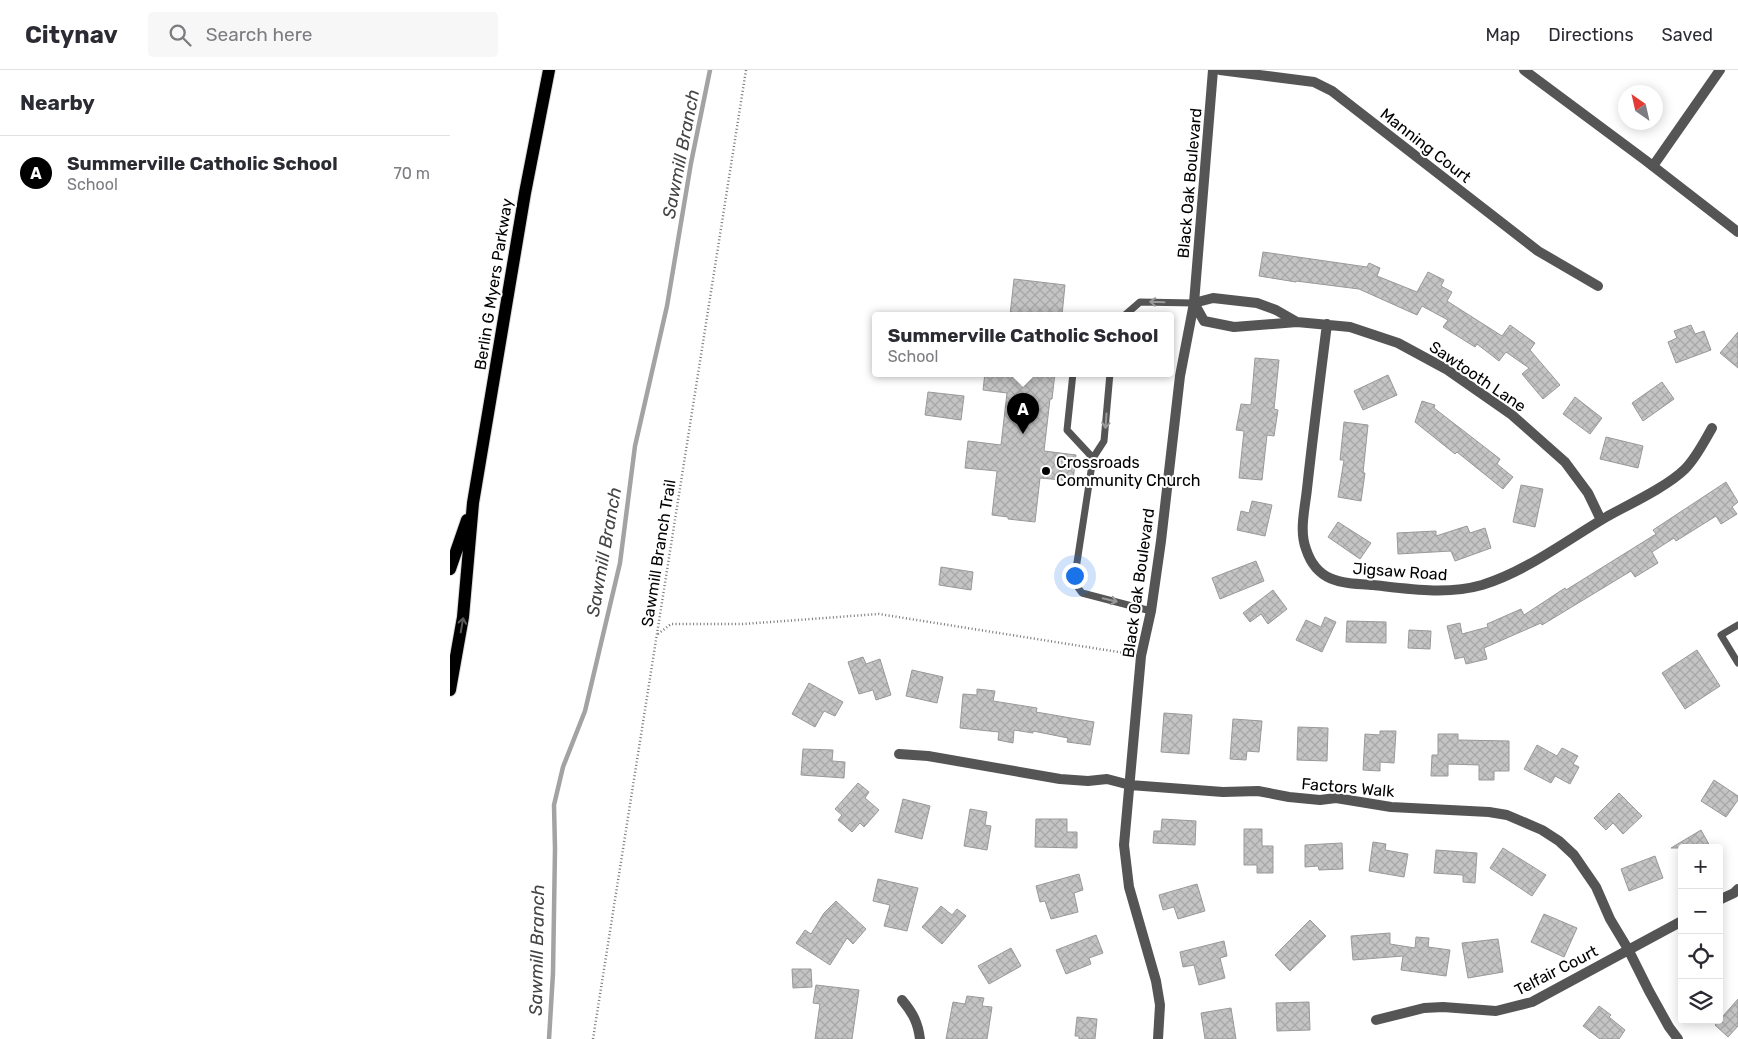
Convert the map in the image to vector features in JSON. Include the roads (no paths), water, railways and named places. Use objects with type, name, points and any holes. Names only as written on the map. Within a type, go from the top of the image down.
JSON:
[{"type":"main road","name":"Berlin G Myers Parkway","points":[[450,690],[463,617],[473,503],[525,193],[549,70]]},
{"type":"main road","name":"Berlin G Myers Parkway","points":[[450,569],[473,503]]},
{"type":"street","name":"Black Oak Boulevard","points":[[1158,1039],[1160,1005],[1156,981],[1134,910],[1125,865],[1124,845],[1141,656],[1151,611],[1180,376],[1194,303],[1213,70]]},
{"type":"street","name":"Manning Court","points":[[1220,70],[1314,82],[1332,91],[1538,252],[1598,286]]},
{"type":"street","points":[[1524,70],[1738,232]]},
{"type":"street","points":[[1649,163],[1720,70]]},
{"type":"street","name":"Sawtooth Lane","points":[[1297,322],[1276,310],[1257,303],[1213,298],[1194,303],[1204,321],[1234,327],[1297,322],[1350,327],[1398,344],[1446,369],[1512,415],[1565,462],[1588,493],[1601,520]]},
{"type":"street","name":"Jigsaw Road","points":[[1328,324],[1314,422],[1303,531],[1306,549],[1323,576],[1340,582],[1446,591],[1482,584],[1512,572],[1566,543],[1601,520],[1668,482],[1685,469],[1712,428]]},
{"type":"street","name":"Factors Walk","points":[[899,754],[928,756],[1060,779],[1088,781],[1107,779],[1130,785],[1223,792],[1258,791],[1289,797],[1320,800],[1336,798],[1391,807],[1489,812],[1507,816],[1542,830],[1559,841],[1574,855],[1596,887],[1610,919],[1628,949],[1649,992],[1678,1039]]},
{"type":"street","points":[[1723,898],[1738,889]]},
{"type":"street","name":"Telfair Court","points":[[1376,1020],[1409,1011],[1433,1008],[1496,1011],[1532,1002],[1678,923]]},
{"type":"street","points":[[902,1000],[917,1022],[920,1039]]},
{"type":"lane","points":[[1128,312],[1140,302],[1194,303]]},
{"type":"lane","points":[[1073,377],[1067,430],[1093,458]]},
{"type":"lane","points":[[1110,377],[1104,441],[1093,458],[1074,582],[1082,593],[1151,611]]},
{"type":"lane","points":[[1738,625],[1721,635],[1738,663]]},
{"type":"waterway","name":"Sawmill Branch","points":[[549,1039],[553,973],[554,805],[563,767],[585,711],[620,563],[635,446],[667,306],[691,163],[710,70]]},
{"type":"place","name":"Summerville Catholic School","points":[[1023,434]]},
{"type":"place","name":"Crossroads Community Church","points":[[1046,471]]}]
